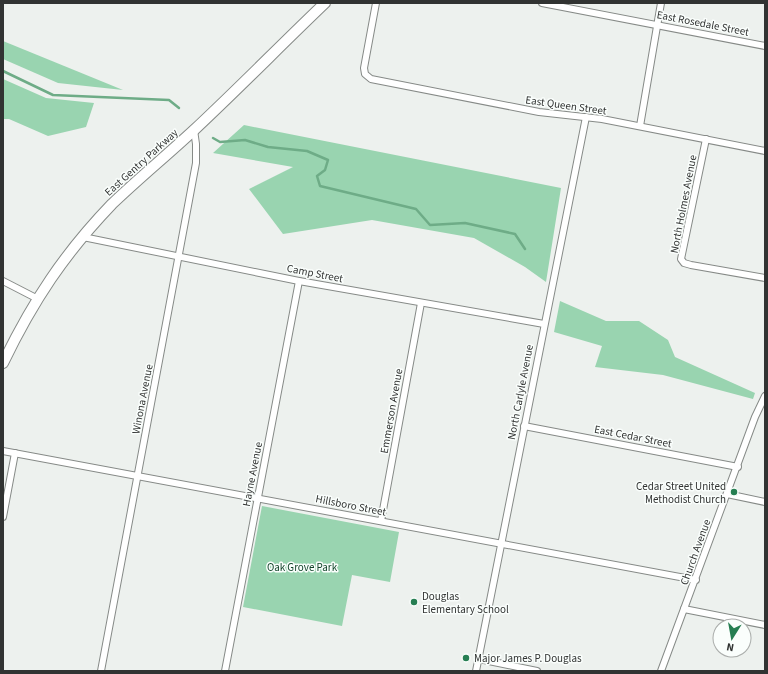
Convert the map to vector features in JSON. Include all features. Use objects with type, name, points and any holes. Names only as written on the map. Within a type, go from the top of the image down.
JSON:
[{"type":"main road","name":"East Gentry Parkway","points":[[3,363],[36,298],[58,267],[83,237],[117,200],[194,130],[325,3]]},
{"type":"street","name":"East Queen Street","points":[[376,3],[364,68],[366,76],[374,81],[556,114],[586,117],[640,126],[765,151]]},
{"type":"street","name":"East Rosedale Street","points":[[542,3],[567,5],[765,46]]},
{"type":"street","points":[[640,126],[661,3]]},
{"type":"street","name":"North Carlyle Avenue","points":[[476,671],[586,117]]},
{"type":"street","name":"Winona Avenue","points":[[101,671],[196,163],[194,130]]},
{"type":"street","name":"North Holmes Avenue","points":[[706,139],[681,259],[684,263],[690,265],[765,278]]},
{"type":"street","name":"Camp Street","points":[[83,237],[299,281],[544,324]]},
{"type":"street","points":[[3,281],[36,298]]},
{"type":"street","name":"Hayne Avenue","points":[[225,671],[299,281]]},
{"type":"street","name":"Emmerson Avenue","points":[[381,521],[421,303]]},
{"type":"street","name":"Church Avenue","points":[[661,671],[765,396]]},
{"type":"street","name":"East Cedar Street","points":[[524,426],[738,467]]},
{"type":"street","name":"Hillsboro Street","points":[[3,451],[696,580]]},
{"type":"street","points":[[3,517],[15,453]]},
{"type":"street","points":[[727,494],[765,502]]},
{"type":"street","points":[[684,610],[765,625]]},
{"type":"street","points":[[479,658],[537,671]]},
{"type":"green space","points":[[3,41],[123,90],[58,83],[3,59]]},
{"type":"green space","points":[[3,79],[46,98],[94,103],[86,127],[48,136],[9,119],[3,119]]},
{"type":"green space","points":[[244,125],[561,188],[546,282],[525,267],[474,238],[372,220],[283,234],[249,189],[293,167],[213,153]]},
{"type":"green space","points":[[560,301],[606,321],[639,321],[668,340],[675,357],[755,393],[753,399],[663,375],[595,367],[602,346],[554,332]]},
{"type":"green space","name":"Oak Grove Park","points":[[262,506],[399,532],[390,582],[352,575],[342,626],[243,607]]},
{"type":"waterway","points":[[3,71],[53,95],[169,100],[179,108]]},
{"type":"waterway","points":[[213,138],[220,142],[245,140],[268,147],[307,151],[328,160],[325,170],[317,176],[320,186],[416,209],[430,225],[465,223],[515,234],[525,249]]},
{"type":"place","name":"Cedar Street United Methodist Church","points":[[734,492]]},
{"type":"place","name":"Douglas Elementary School","points":[[414,602]]},
{"type":"place","name":"Major James P. Douglas","points":[[466,658]]}]
